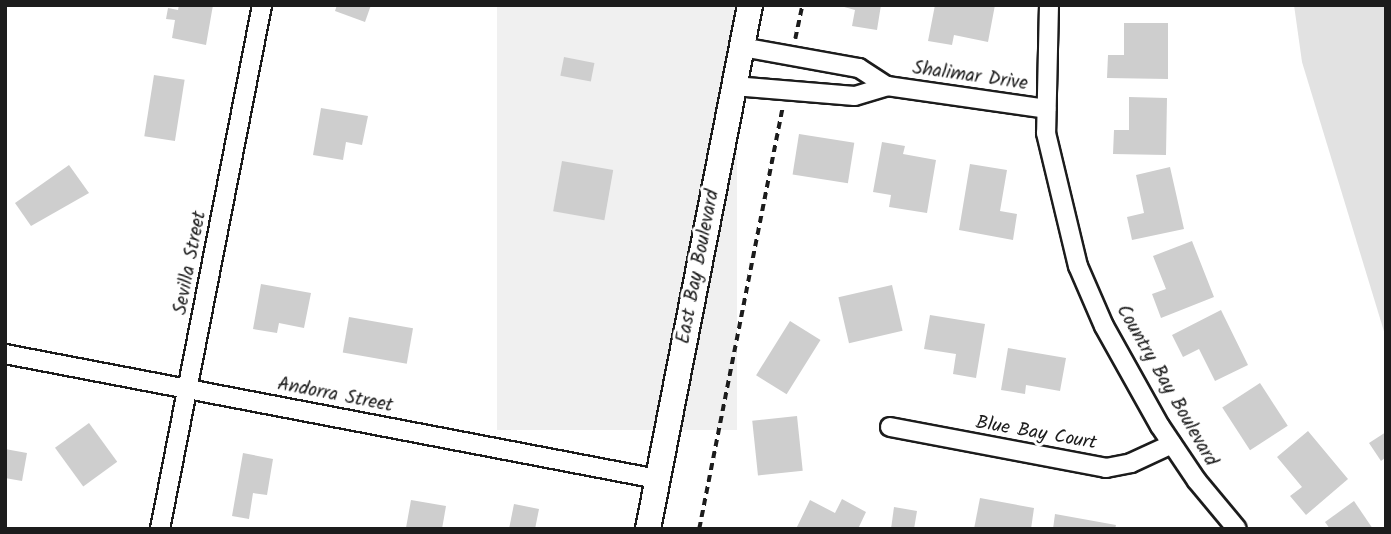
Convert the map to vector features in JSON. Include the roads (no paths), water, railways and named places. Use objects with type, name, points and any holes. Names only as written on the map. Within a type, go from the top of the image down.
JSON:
[{"type":"main road","name":"East Bay Boulevard","points":[[648,529],[750,5]]},
{"type":"street","name":"Sevilla Street","points":[[160,529],[262,5]]},
{"type":"street","name":"Country Bay Boulevard","points":[[1049,5],[1046,133],[1078,266],[1104,326],[1172,444],[1237,529]]},
{"type":"street","name":"Shalimar Drive","points":[[742,47],[859,68],[887,86],[1046,109]]},
{"type":"street","name":"Shalimar Drive","points":[[734,86],[786,87],[855,96],[887,86]]},
{"type":"street","name":"Andorra Street","points":[[5,354],[657,479]]},
{"type":"street","name":"Blue Bay Court","points":[[890,427],[1106,468],[1131,463],[1172,444]]}]
